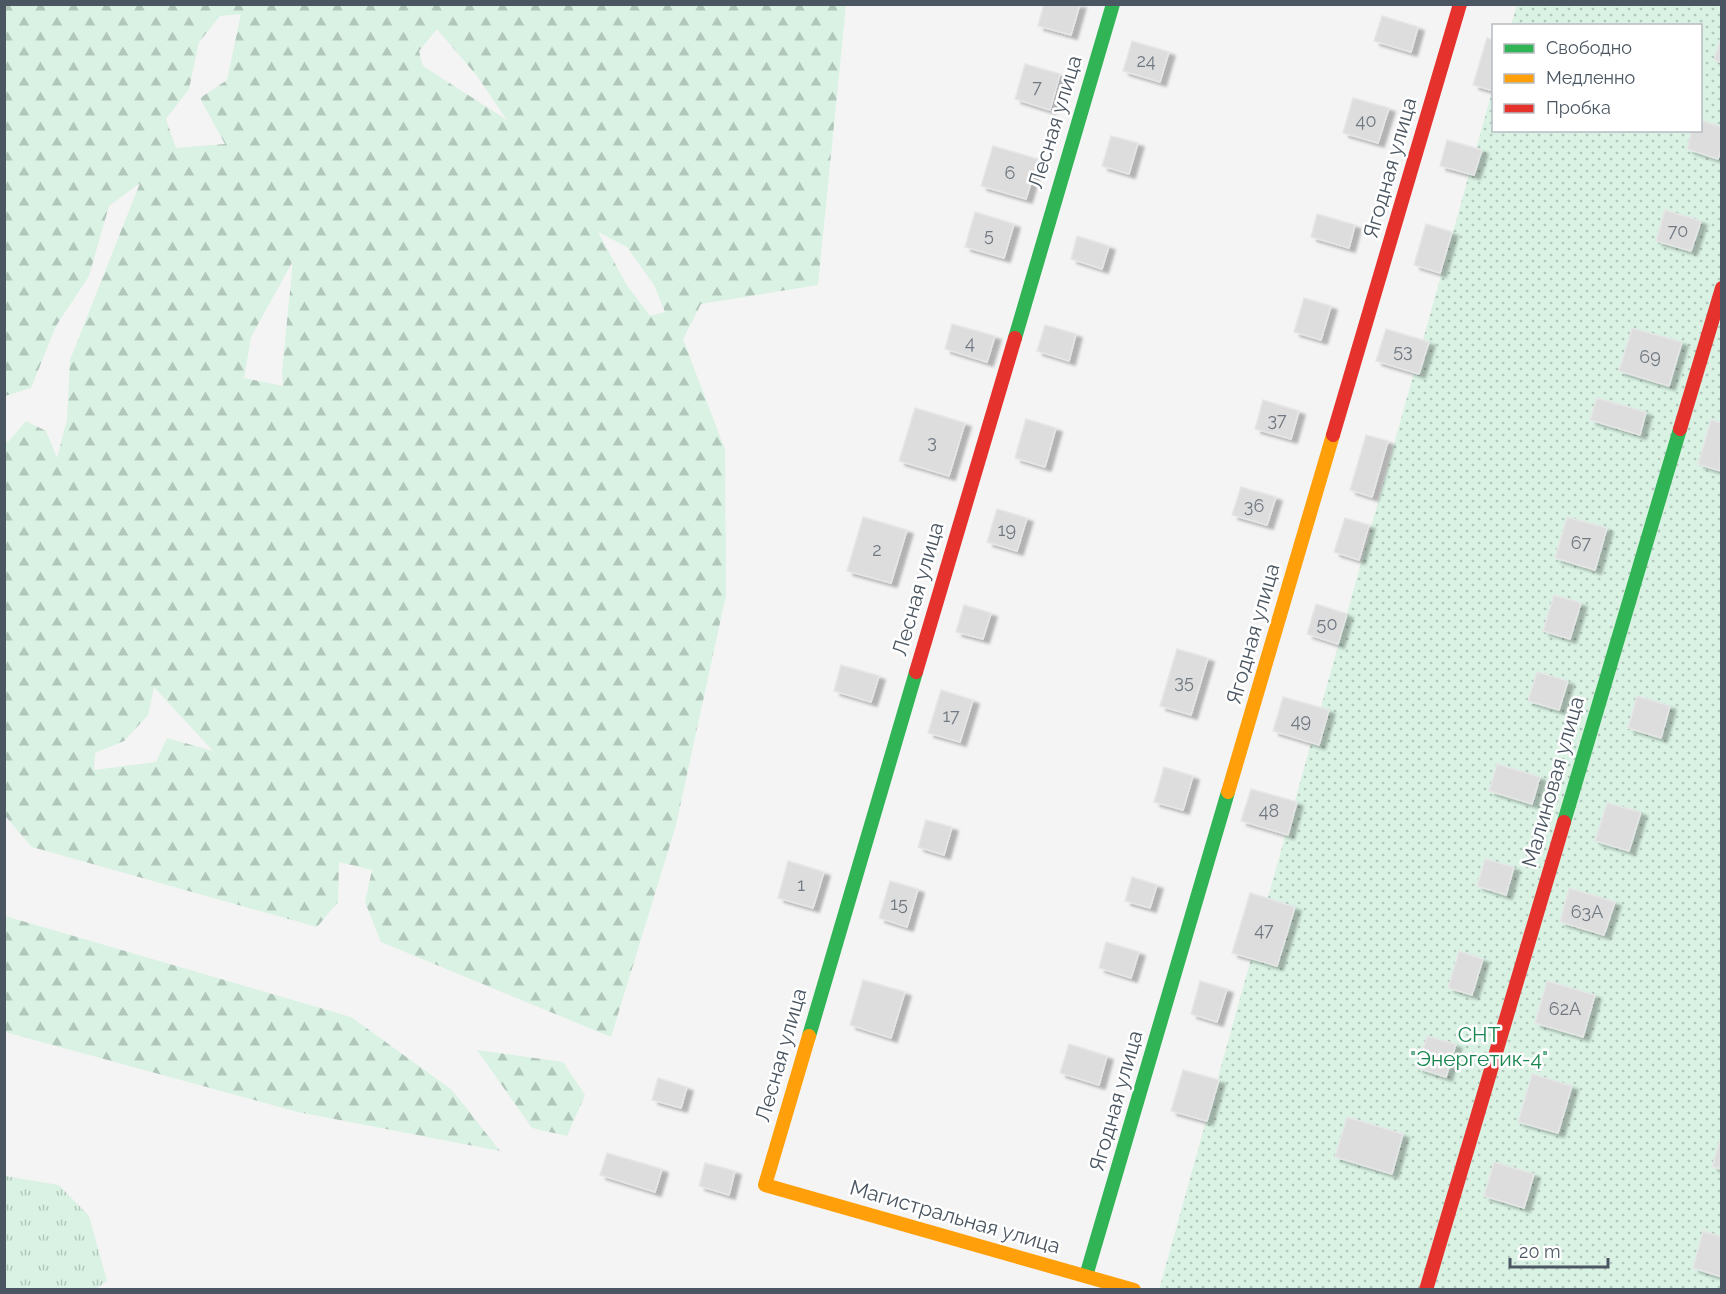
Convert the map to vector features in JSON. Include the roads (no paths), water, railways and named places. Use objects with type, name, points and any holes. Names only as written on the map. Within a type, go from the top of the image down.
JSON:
[{"type":"street","name":"Лесная улица","points":[[765,1185],[1113,4]]},
{"type":"street","name":"Ягодная улица","points":[[1086,1276],[1460,4]]},
{"type":"street","name":"Малиновая улица","points":[[1426,1290],[1722,288]]},
{"type":"street","name":"Магистральная улица","points":[[765,1185],[1134,1290]]},
{"type":"park label","name":"СНТ \"Энергетик-4\"","points":[[1479,1047]]}]
